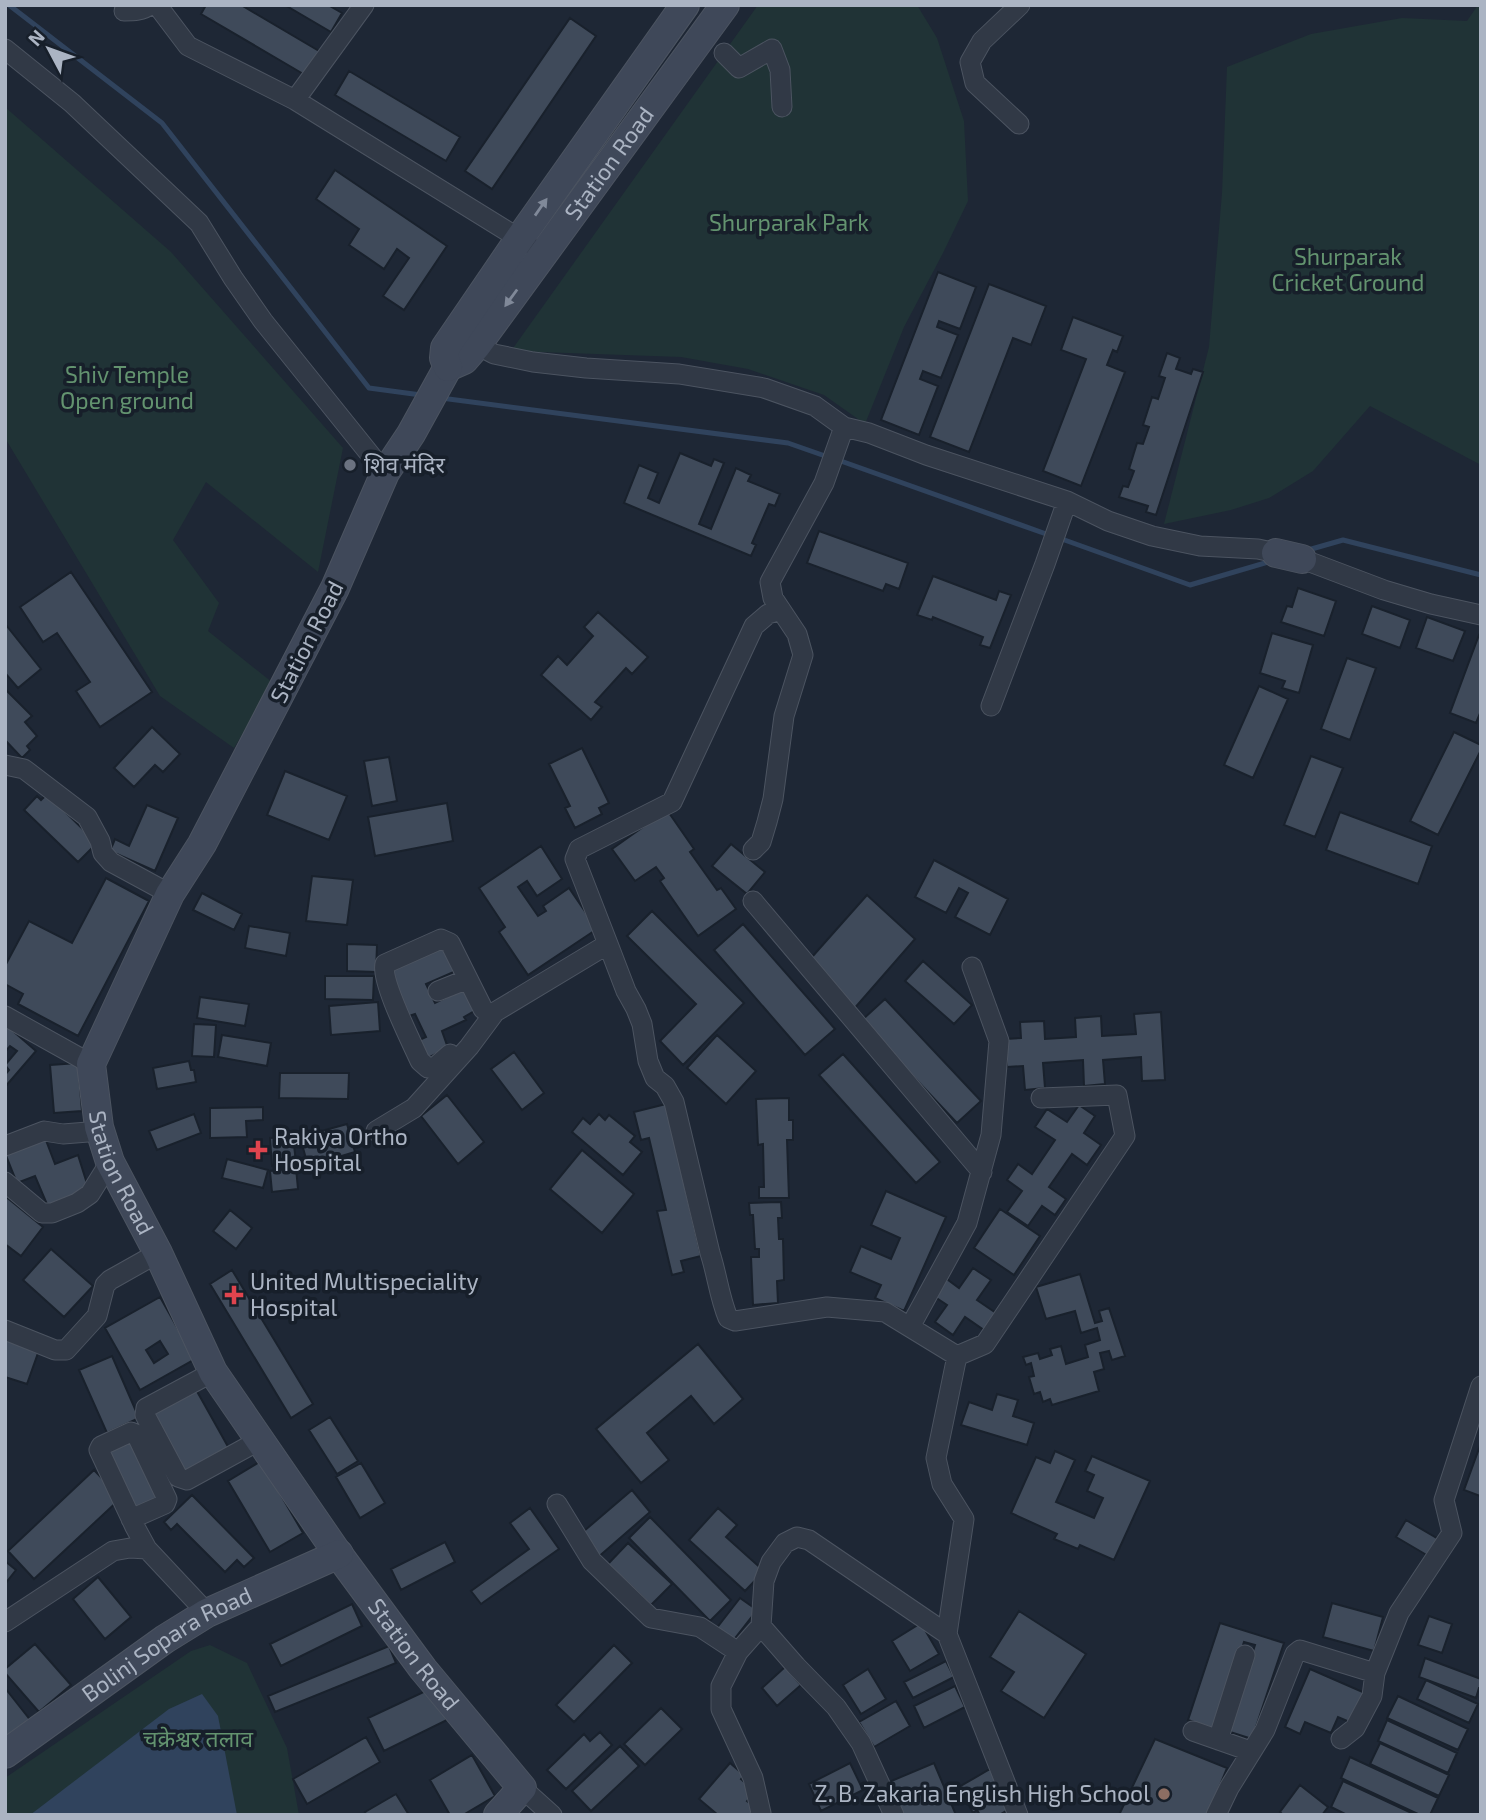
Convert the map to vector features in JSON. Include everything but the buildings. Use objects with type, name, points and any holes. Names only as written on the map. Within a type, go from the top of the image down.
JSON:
[{"type":"main road","name":"Station Road","points":[[522,1788],[423,1669],[339,1554],[213,1371],[158,1253],[110,1162],[100,1129],[92,1064],[170,894],[202,844],[335,587],[386,472],[446,371],[464,360],[466,339],[520,238],[685,5]]},
{"type":"main road","name":"Station Road","points":[[466,339],[542,256],[725,5]]},
{"type":"main road","points":[[659,43],[683,63]]},
{"type":"main road","name":"Bolinj Sopara Road","points":[[5,1754],[165,1639],[207,1613],[339,1554]]},
{"type":"main road","points":[[498,1815],[522,1788]]},
{"type":"street","points":[[124,11],[145,9],[150,5]]},
{"type":"street","points":[[157,5],[188,46],[295,100],[520,238],[542,256]]},
{"type":"street","points":[[295,100],[364,5]]},
{"type":"street","points":[[1019,124],[975,83],[970,62],[982,41],[1020,5]]},
{"type":"street","points":[[5,49],[72,103],[199,223],[263,321],[386,472]]},
{"type":"street","points":[[724,52],[739,68],[772,49],[780,70],[782,107]]},
{"type":"street","points":[[466,339],[494,354],[533,362],[679,374],[764,388],[815,406],[843,431],[869,433],[926,455],[1067,501],[1108,521],[1152,536],[1200,546],[1258,549],[1289,556],[1384,590],[1481,615]]},
{"type":"street","points":[[753,850],[761,842],[773,799],[784,716],[803,655],[797,634],[773,598],[770,582],[824,483],[843,431]]},
{"type":"street","points":[[991,706],[1067,501]]},
{"type":"street","points":[[781,610],[768,614],[754,626],[672,802],[579,849],[575,859],[626,991],[642,1024],[648,1060],[655,1078],[665,1086],[674,1102],[716,1272],[720,1299],[728,1318],[735,1321],[827,1307],[886,1312],[957,1356]]},
{"type":"street","points":[[5,765],[24,769],[87,817],[100,841],[103,853],[111,862],[170,894]]},
{"type":"street","points":[[753,901],[982,1172]]},
{"type":"street","points":[[489,1011],[468,979],[450,943],[441,939],[385,964],[383,970],[391,993],[420,1061],[428,1068],[435,1068],[489,1011],[608,944]]},
{"type":"street","points":[[910,1327],[967,1223],[991,1135],[999,1041],[972,967]]},
{"type":"street","points":[[439,991],[468,979]]},
{"type":"street","points":[[376,1131],[414,1108],[469,1046],[489,1011]]},
{"type":"street","points":[[5,1016],[92,1064]]},
{"type":"street","points":[[957,1356],[985,1343],[1125,1136],[1118,1095],[1041,1098]]},
{"type":"street","points":[[5,1146],[44,1131],[63,1134],[100,1129]]},
{"type":"street","points":[[5,1182],[42,1213],[52,1213],[90,1195],[110,1162]]},
{"type":"street","points":[[5,1330],[55,1350],[66,1350],[97,1316],[105,1285],[158,1253]]},
{"type":"street","points":[[957,1356],[936,1458],[942,1484],[964,1519],[947,1634],[1018,1815]]},
{"type":"street","points":[[213,1371],[146,1408],[145,1415],[178,1477],[187,1480],[260,1440]]},
{"type":"street","points":[[1341,1739],[1355,1728],[1372,1696],[1375,1673],[1399,1613],[1452,1533],[1444,1500],[1481,1386]]},
{"type":"street","points":[[557,1504],[592,1560],[651,1618],[700,1627],[738,1652]]},
{"type":"street","points":[[131,1519],[147,1549],[207,1613]]},
{"type":"street","points":[[760,1815],[753,1778],[720,1709],[721,1686],[738,1652],[761,1626],[764,1581],[771,1562],[785,1543],[797,1537],[809,1540],[947,1634]]},
{"type":"street","points":[[5,1622],[113,1551],[147,1549]]},
{"type":"street","points":[[761,1626],[836,1707],[861,1743],[894,1815]]},
{"type":"street","points":[[1216,1815],[1250,1751],[1265,1730],[1295,1654],[1300,1650],[1375,1673]]},
{"type":"street","points":[[1218,1740],[1245,1655]]},
{"type":"street","points":[[1193,1731],[1250,1751]]},
{"type":"street","points":[[522,1788],[552,1815]]},
{"type":"green space","name":"Shurparak Park","points":[[758,5],[917,5],[937,38],[964,121],[968,201],[904,327],[865,424],[824,395],[748,369],[681,357],[511,351]]},
{"type":"green space","name":"Shurparak Cricket Ground","points":[[1478,5],[1481,5],[1481,465],[1370,406],[1313,471],[1269,498],[1231,510],[1164,524],[1209,347],[1222,193],[1227,67],[1311,34],[1402,18],[1467,21]]},
{"type":"green space","name":"Shiv Temple Open ground","points":[[5,107],[171,252],[343,448],[318,572],[206,482],[173,540],[219,603],[208,631],[273,683],[234,748],[160,696],[5,438]]},
{"type":"green space","name":"चक्रेश्वर तलाव","points":[[210,1645],[247,1663],[287,1748],[299,1815],[5,1815],[5,1778],[191,1651]]},
{"type":"water","points":[[202,1694],[218,1716],[237,1815],[30,1815],[169,1709]]},
{"type":"waterway","points":[[9,5],[162,123],[369,388],[421,395]]},
{"type":"waterway","points":[[441,398],[788,443],[828,457]]},
{"type":"waterway","points":[[838,460],[1049,535]]},
{"type":"waterway","points":[[1059,538],[1190,585],[1272,561]]},
{"type":"waterway","points":[[1308,550],[1343,540],[1481,575]]},
{"type":"place","name":"शिव मंदिर","points":[[350,465]]},
{"type":"place","name":"Rakiya Ortho Hospital","points":[[258,1150]]},
{"type":"place","name":"United Multispeciality Hospital","points":[[234,1295]]},
{"type":"place","name":"Z. B. Zakaria English High School","points":[[1164,1794]]}]
